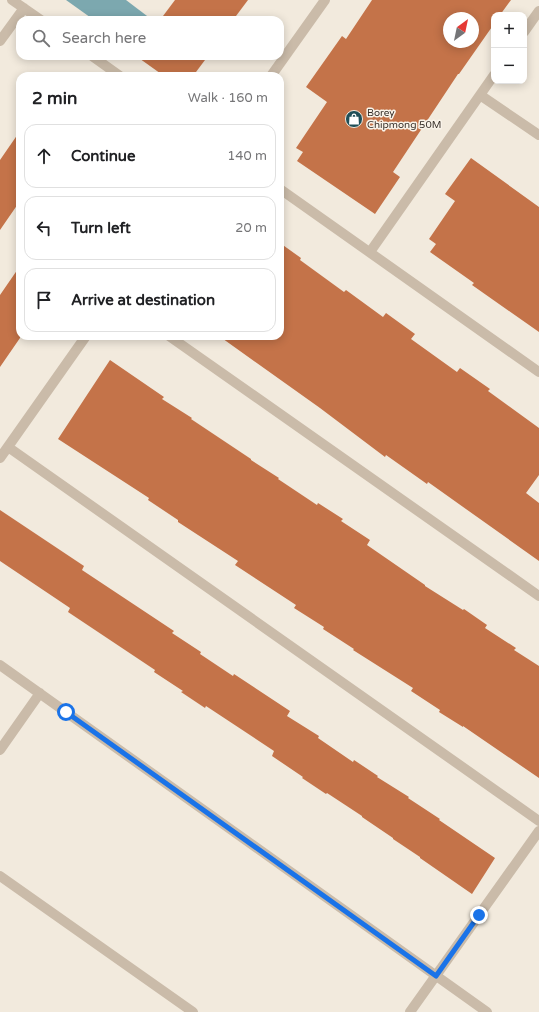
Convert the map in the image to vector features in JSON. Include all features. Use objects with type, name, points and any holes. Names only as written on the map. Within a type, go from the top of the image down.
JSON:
[{"type":"street","points":[[12,0],[35,16]]},
{"type":"street","points":[[284,58],[325,0]]},
{"type":"street","points":[[18,16],[24,8]]},
{"type":"street","points":[[527,28],[539,11]]},
{"type":"street","points":[[0,41],[16,19]]},
{"type":"street","points":[[98,60],[114,72]]},
{"type":"street","points":[[274,72],[282,60]]},
{"type":"street","points":[[370,252],[491,79]]},
{"type":"street","points":[[480,95],[539,135]]},
{"type":"street","points":[[284,192],[539,372]]},
{"type":"street","points":[[0,458],[83,340]]},
{"type":"street","points":[[175,340],[539,596]]},
{"type":"street","points":[[8,447],[539,821]]},
{"type":"street","points":[[0,665],[487,1012]]},
{"type":"street","points":[[0,750],[40,693]]},
{"type":"street","points":[[410,1012],[539,831]]},
{"type":"street","points":[[0,876],[193,1012]]},
{"type":"water","points":[[66,0],[126,0],[147,16],[88,16]]},
{"type":"building","points":[[175,0],[248,0],[236,16],[163,16]]},
{"type":"building","points":[[372,0],[511,0],[502,12],[491,12],[491,28],[479,45],[479,12],[443,12],[443,48],[477,48],[458,74],[393,172],[400,177],[375,214],[297,161],[303,152],[296,148],[327,102],[306,87],[342,36],[346,39]]},
{"type":"building","points":[[142,60],[205,60],[196,72],[158,72]]},
{"type":"building","points":[[16,137],[16,207],[0,230],[0,160]]},
{"type":"building","points":[[471,158],[539,207],[539,332],[472,285],[474,283],[430,252],[436,244],[429,239],[455,201],[445,194]]},
{"type":"building","points":[[284,246],[301,258],[300,260],[344,292],[346,290],[383,317],[386,313],[415,334],[411,339],[457,372],[460,368],[490,389],[488,391],[539,428],[539,475],[526,493],[539,503],[539,561],[428,482],[427,484],[386,455],[385,457],[320,408],[225,340],[284,340]]},
{"type":"building","points":[[16,272],[16,340],[19,340],[0,367],[0,295]]},
{"type":"building","points":[[110,360],[164,397],[162,399],[279,478],[278,479],[317,505],[318,503],[343,519],[341,521],[370,540],[367,545],[425,586],[463,610],[464,609],[487,625],[485,628],[516,648],[514,650],[539,666],[539,778],[463,726],[439,712],[440,710],[411,691],[413,688],[323,629],[324,627],[294,608],[296,605],[235,565],[238,561],[178,522],[178,520],[148,500],[149,498],[58,439]]},
{"type":"building","points":[[0,510],[84,566],[82,570],[174,631],[172,633],[201,652],[200,654],[233,676],[234,674],[290,711],[287,716],[319,736],[318,738],[409,797],[408,798],[495,858],[472,894],[362,816],[302,778],[303,777],[272,756],[274,751],[206,706],[205,708],[181,692],[183,691],[154,672],[155,670],[68,612],[70,608],[0,561]]},
{"type":"place","name":"Borey Chipmong 50M","points":[[354,119]]},
{"type":"route","points":[[66,712],[436,976],[479,915]]}]
